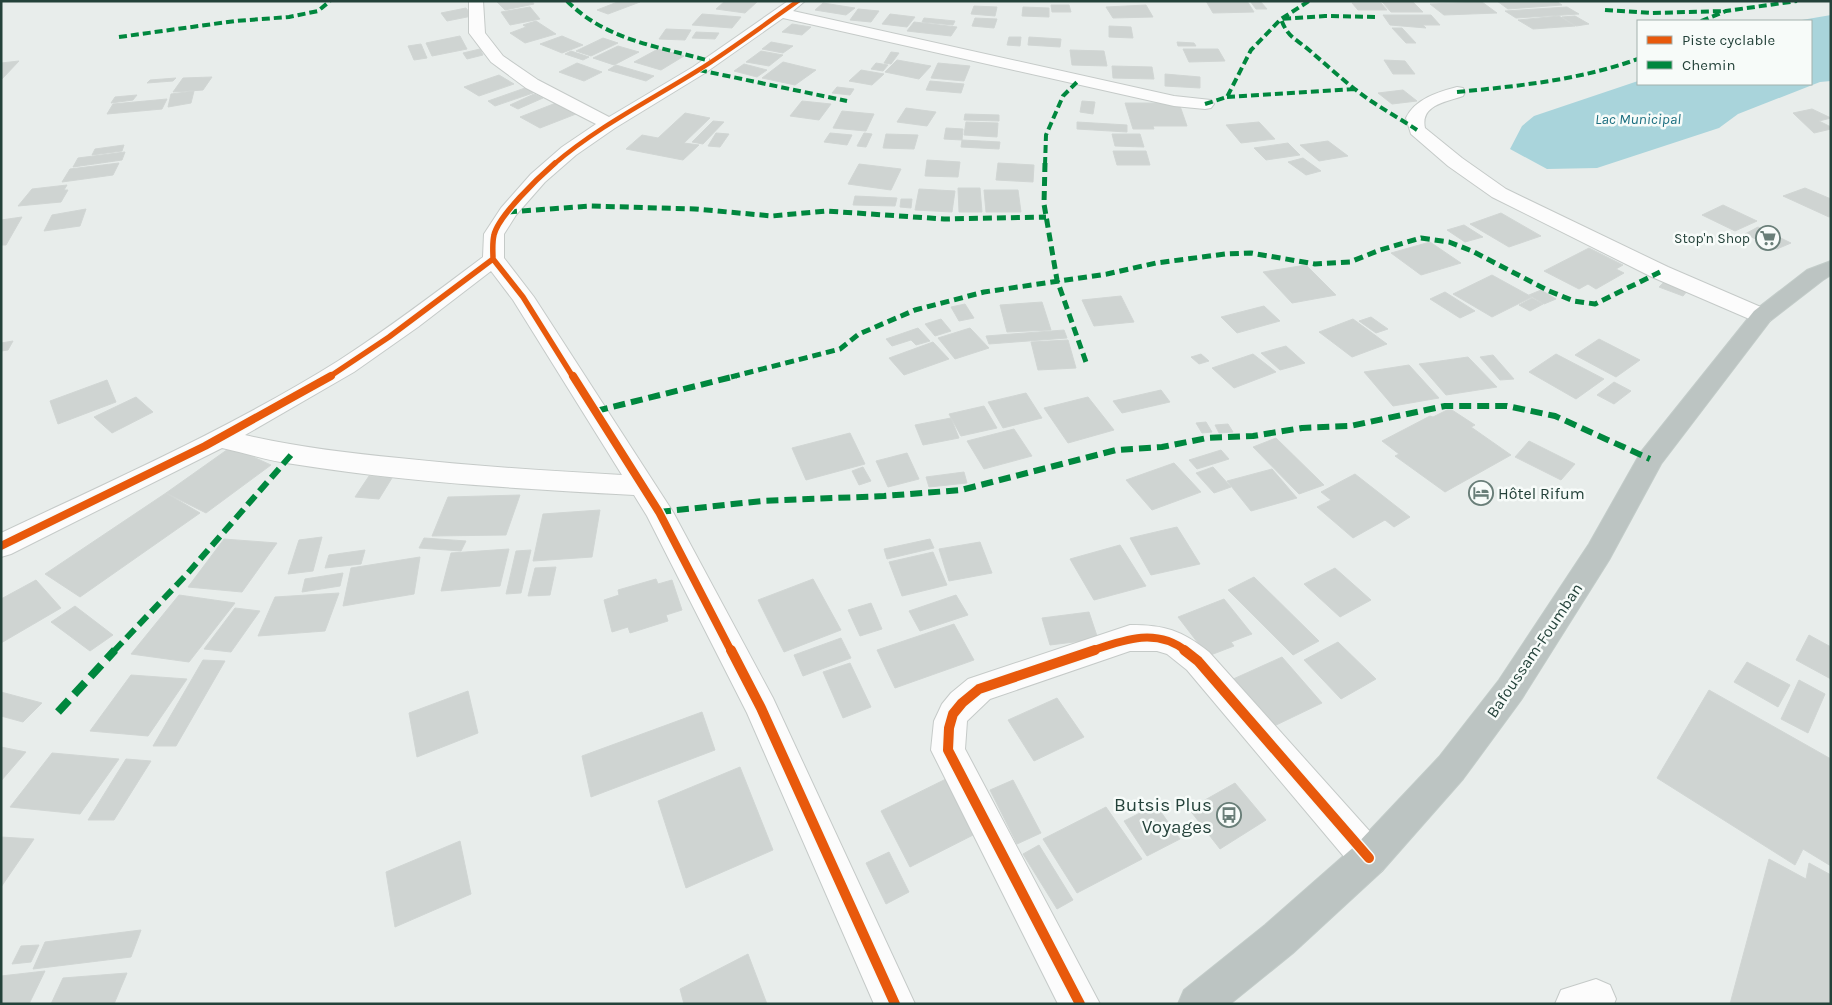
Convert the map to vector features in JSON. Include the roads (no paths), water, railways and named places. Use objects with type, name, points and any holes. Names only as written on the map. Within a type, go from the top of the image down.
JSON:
[{"type":"highway","name":"Bafoussam-Foumban","points":[[1198,1004],[1279,940],[1369,858],[1451,768],[1510,690],[1599,552],[1650,459],[1762,316],[1815,274],[1831,267]]},
{"type":"street","points":[[476,1],[477,33],[496,59],[532,84],[609,124]]},
{"type":"street","points":[[895,1004],[761,708],[659,512],[523,297],[493,259],[494,234],[508,212],[538,178],[569,151],[609,124],[699,70],[790,7],[1174,101],[1205,104]]},
{"type":"street","points":[[1457,92],[1426,105],[1417,113],[1415,119],[1417,130],[1455,162],[1499,194],[1660,272],[1762,316]]},
{"type":"street","points":[[1,546],[218,438],[325,380],[420,314],[493,259]]},
{"type":"street","points":[[218,438],[291,455],[339,461],[499,478],[641,486]]},
{"type":"street","points":[[1080,1004],[948,750],[949,723],[959,705],[979,689],[1130,638],[1157,638],[1178,645],[1198,661],[1369,858]]},
{"type":"water","name":"Lac Municipal","points":[[1831,15],[1831,81],[1820,82],[1738,114],[1719,128],[1597,168],[1547,169],[1510,149],[1522,126],[1534,116],[1637,81],[1637,85],[1812,85],[1812,20],[1802,20]]},
{"type":"place","name":"Stop'n Shop","points":[[1768,238]]},
{"type":"place","name":"Hôtel Rifum","points":[[1481,493]]},
{"type":"place","name":"Butsis Plus Voyages","points":[[1229,815]]}]
